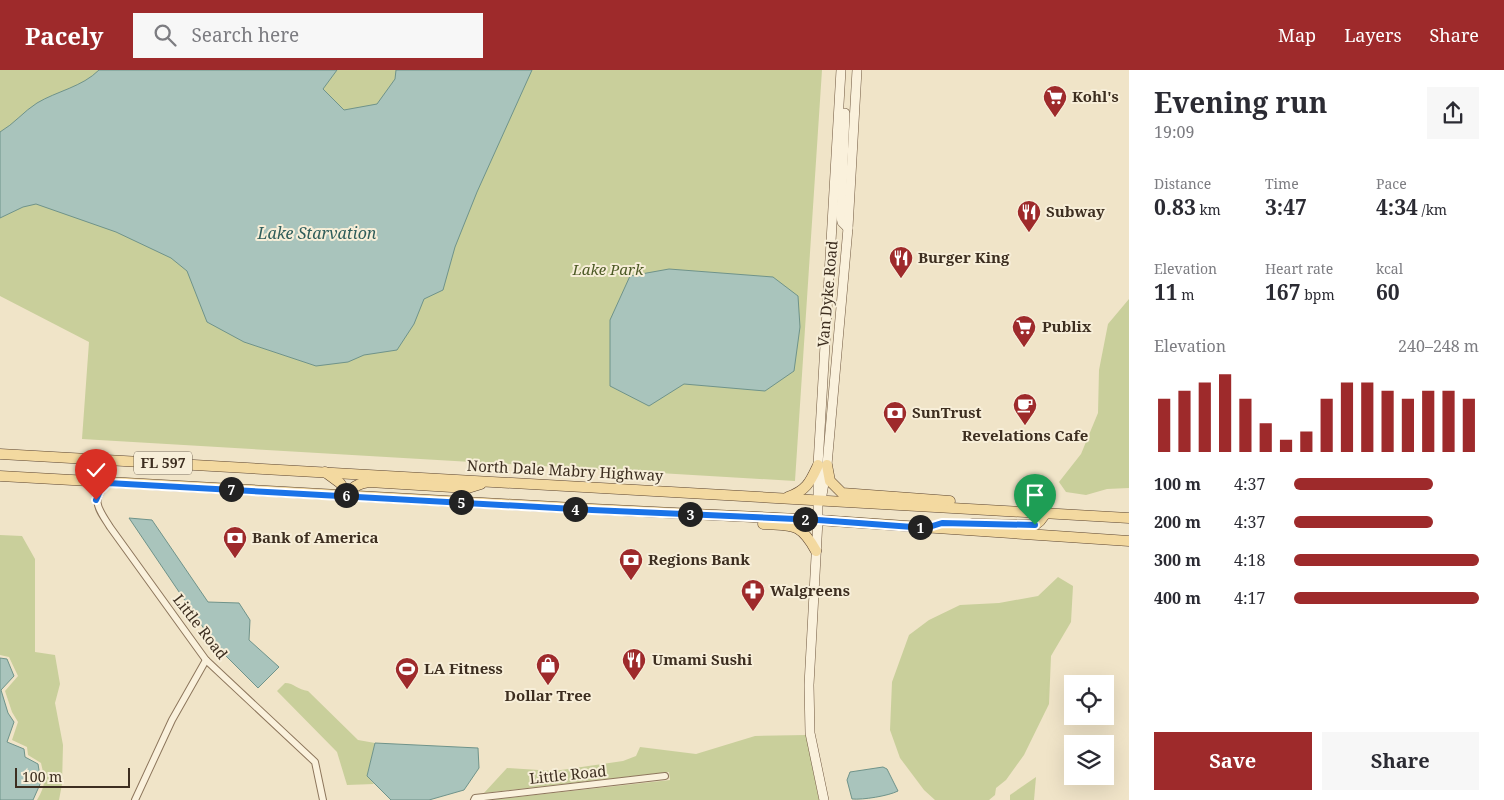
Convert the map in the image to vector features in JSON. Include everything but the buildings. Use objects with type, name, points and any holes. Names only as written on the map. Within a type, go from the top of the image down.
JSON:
[{"type":"main road","points":[[842,70],[845,114],[841,217],[842,222],[848,228]]},
{"type":"main road","name":"Van Dyke Road","points":[[822,465],[842,70]]},
{"type":"main road","name":"Van Dyke Road","points":[[824,800],[810,733],[809,685],[819,501],[848,228],[857,70]]},
{"type":"main road","name":"North Dale Mabry Highway","points":[[0,454],[1129,518]]},
{"type":"main road","points":[[784,499],[798,494],[806,488],[822,465],[830,481],[842,493],[951,501],[1005,511]]},
{"type":"main road","points":[[325,472],[340,484],[348,495],[352,488],[369,482],[468,488],[488,482]]},
{"type":"main road","name":"FL 597","points":[[0,476],[592,510],[818,520],[1129,541]]},
{"type":"main road","points":[[359,496],[377,502],[452,508],[790,526],[804,532],[816,551]]},
{"type":"main road","points":[[926,528],[942,523],[1035,525],[1046,513]]},
{"type":"street","name":"Little Road","points":[[108,483],[100,491],[96,500],[98,510],[206,660],[315,762],[323,800]]},
{"type":"street","points":[[135,800],[172,720],[206,660]]},
{"type":"street","name":"Little Road","points":[[474,800],[475,798],[665,776]]},
{"type":"green space","name":"Lake Park","points":[[0,70],[822,70],[795,481],[82,439],[89,342],[0,296]]},
{"type":"green space","points":[[1129,299],[1129,488],[1107,489],[1086,495],[1066,492],[1059,482],[1081,454],[1098,413],[1099,370],[1108,324]]},
{"type":"green space","points":[[0,535],[22,536],[35,559],[35,652],[55,655],[60,684],[55,703],[63,745],[62,784],[59,800],[37,800],[44,782],[41,763],[28,755],[27,747],[12,740],[18,722],[12,712],[5,691],[18,676],[9,657],[0,655]]},
{"type":"green space","points":[[1058,577],[1073,586],[1071,622],[1051,656],[1049,704],[1024,755],[1006,780],[996,788],[995,795],[989,800],[935,800],[924,790],[900,758],[890,730],[892,682],[909,635],[929,620],[960,605],[999,603],[1038,596]]},
{"type":"green space","points":[[285,683],[308,691],[358,740],[375,743],[367,776],[374,784],[347,785],[337,752],[277,691]]},
{"type":"green space","points":[[806,735],[819,800],[489,800],[670,780],[669,772],[484,793],[507,768],[554,771],[623,761],[636,756],[640,747],[696,754],[755,736]]},
{"type":"green space","points":[[1036,777],[1034,800],[1010,800],[1010,795]]},
{"type":"water","name":"Lake Starvation","points":[[99,70],[337,70],[323,89],[344,110],[377,104],[395,79],[396,70],[532,70],[477,192],[455,247],[443,290],[424,299],[414,324],[397,350],[364,355],[348,362],[316,366],[244,342],[207,322],[187,271],[171,258],[116,232],[36,204],[23,207],[0,218],[0,132],[37,103],[85,81]]},
{"type":"water","points":[[669,269],[773,277],[798,296],[800,327],[794,371],[765,391],[684,384],[649,406],[610,386],[610,320],[630,276]]},
{"type":"water","points":[[129,518],[152,520],[208,602],[239,603],[250,620],[249,640],[279,667],[258,688],[215,645]]},
{"type":"water","points":[[0,658],[7,659],[14,676],[1,690],[8,713],[14,722],[7,742],[24,749],[25,757],[38,764],[41,782],[33,800],[0,800]]},
{"type":"water","points":[[375,743],[478,748],[479,768],[464,790],[429,800],[391,800],[367,776]]},
{"type":"water","points":[[883,767],[887,769],[898,791],[875,797],[852,799],[847,780],[850,772]]},
{"type":"place","name":"Kohl's","points":[[1055,118]]},
{"type":"place","name":"Subway","points":[[1029,233]]},
{"type":"place","name":"Burger King","points":[[901,279]]},
{"type":"place","name":"Publix","points":[[1024,348]]},
{"type":"place","name":"Revelations Cafe","points":[[1025,426]]},
{"type":"place","name":"SunTrust","points":[[895,434]]},
{"type":"place","name":"Bank of America","points":[[235,559]]},
{"type":"place","name":"Regions Bank","points":[[631,581]]},
{"type":"place","name":"Walgreens","points":[[753,612]]},
{"type":"place","name":"Umami Sushi","points":[[634,681]]},
{"type":"place","name":"Dollar Tree","points":[[548,686]]},
{"type":"place","name":"LA Fitness","points":[[407,690]]},
{"type":"route","points":[[96,500],[100,491],[108,483],[592,510],[818,520],[926,528],[942,523],[1035,525]]}]
